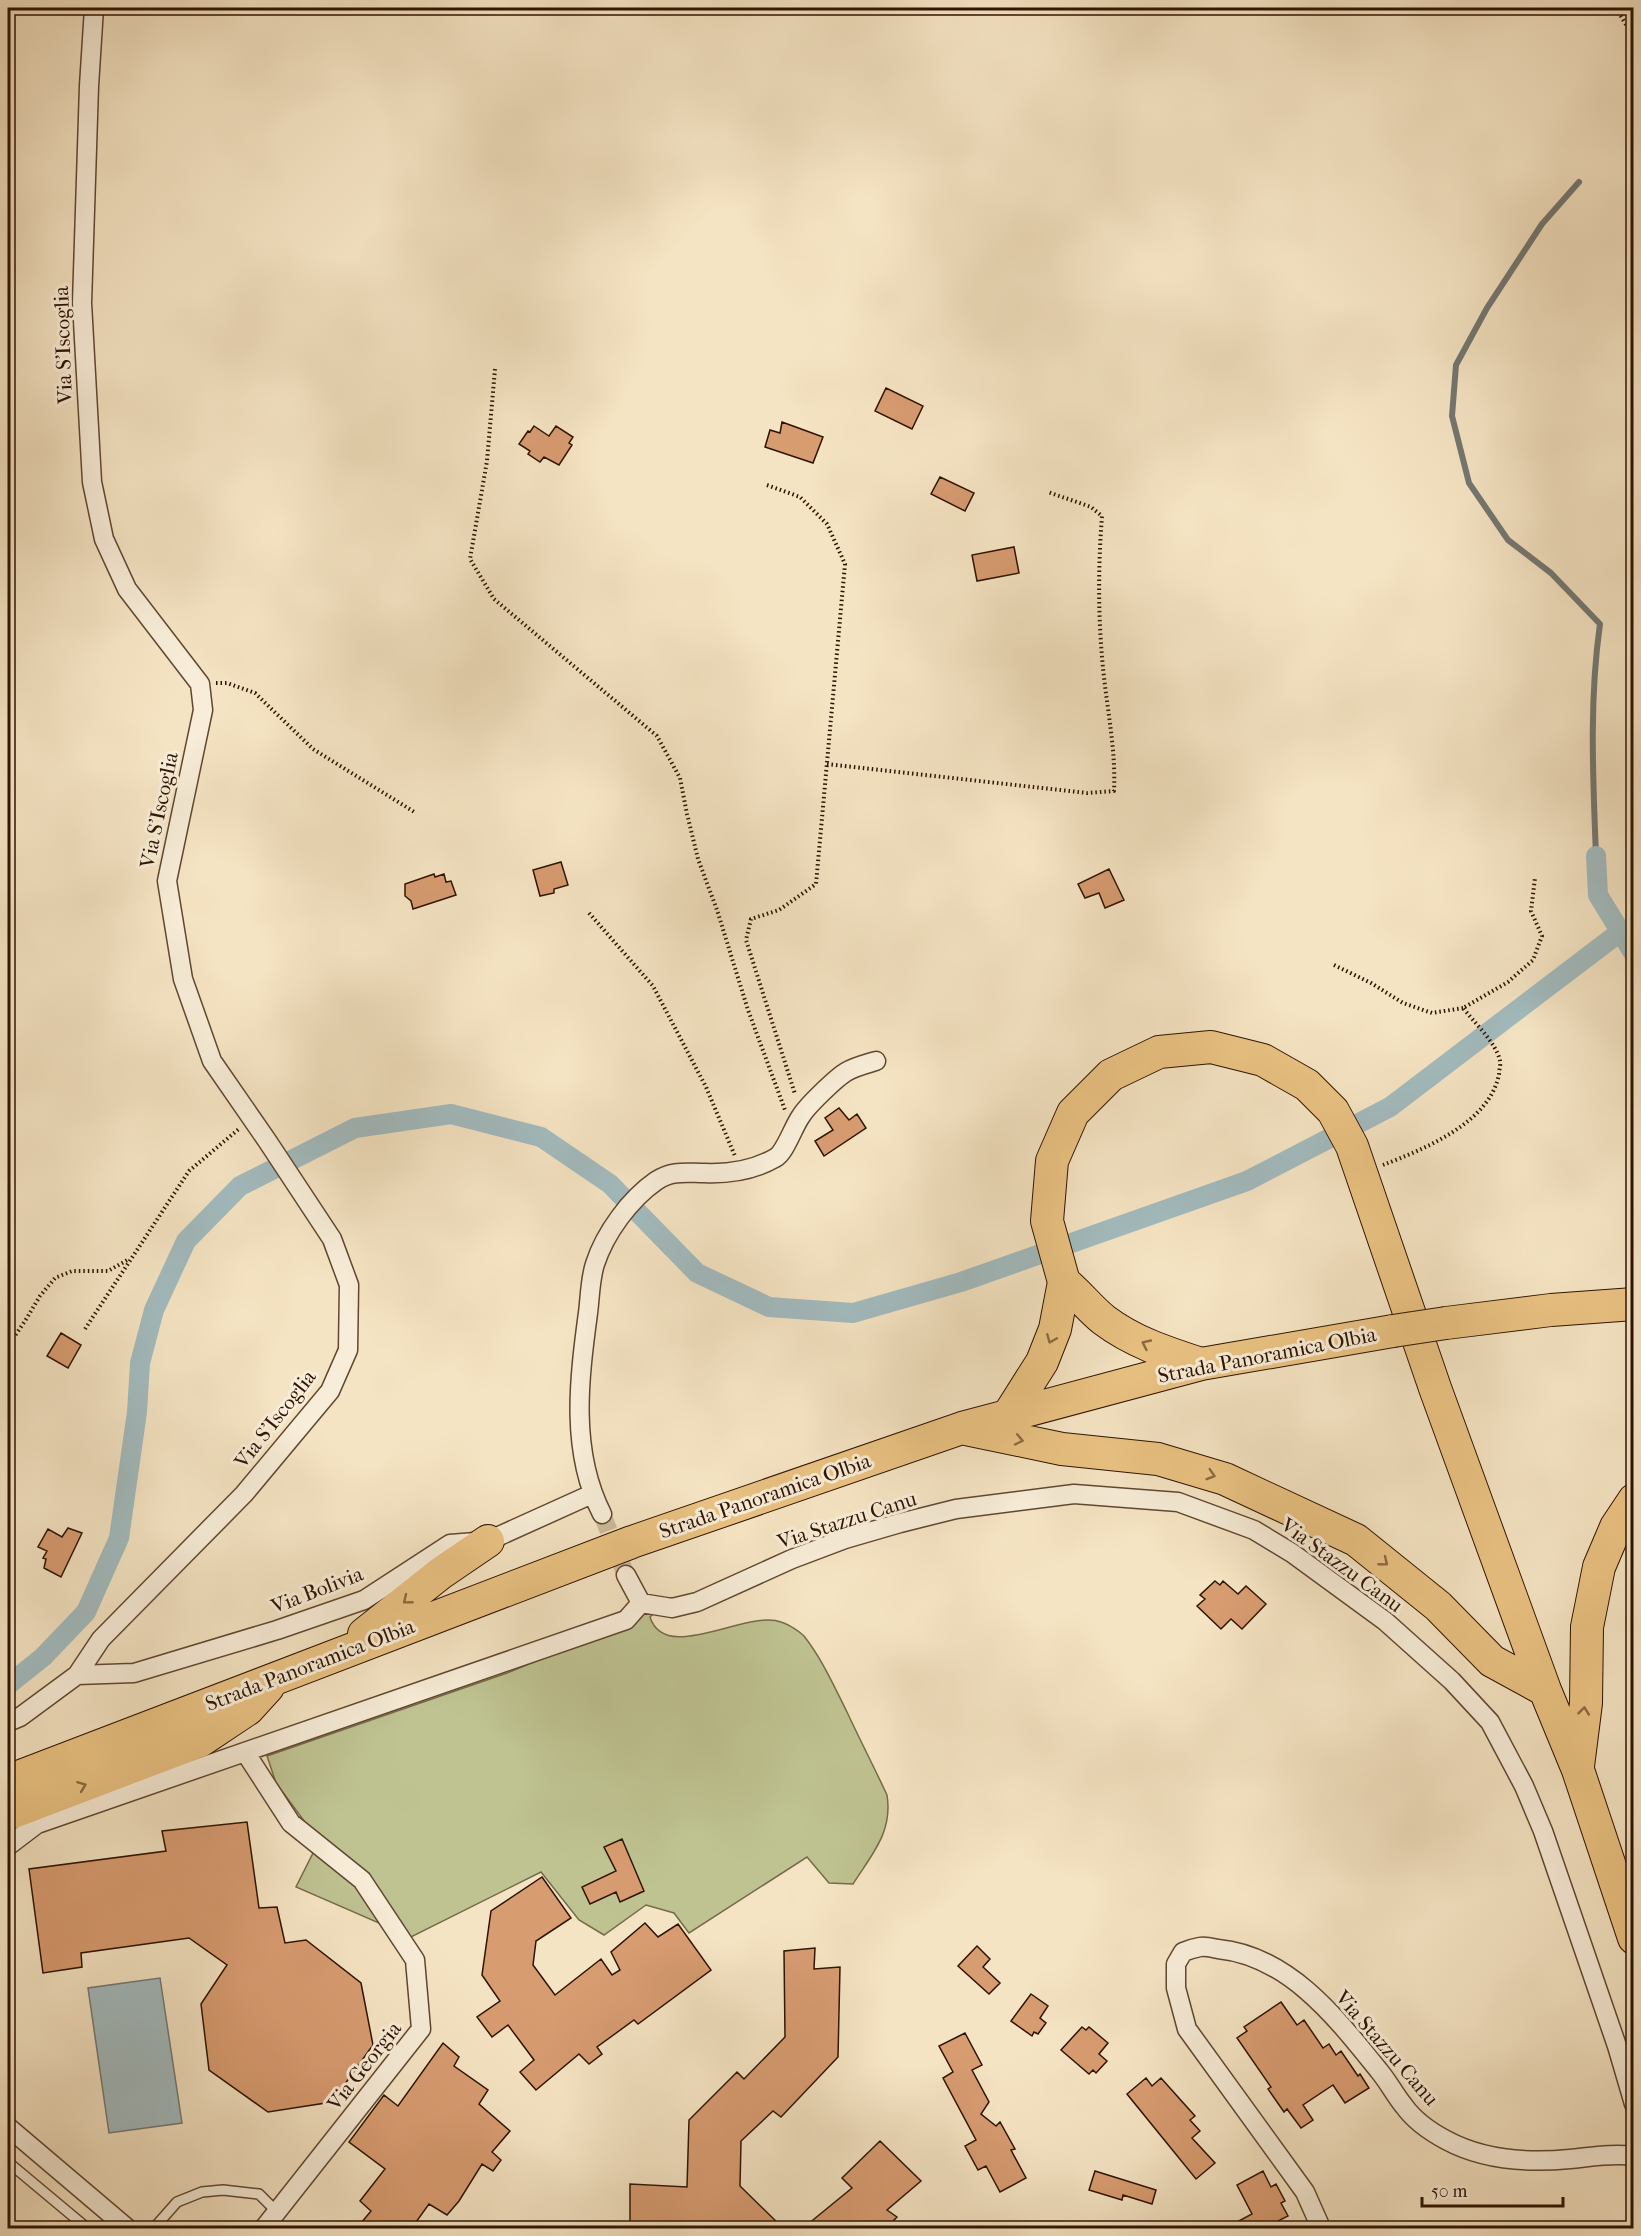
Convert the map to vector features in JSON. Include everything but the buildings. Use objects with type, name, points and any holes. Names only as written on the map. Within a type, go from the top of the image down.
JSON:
[{"type":"highway","points":[[1009,1414],[1042,1362],[1055,1329],[1061,1273],[1047,1221],[1052,1161],[1073,1113],[1111,1075],[1158,1052],[1211,1047],[1263,1059],[1307,1085],[1334,1111],[1358,1160],[1435,1388],[1545,1690],[1578,1770],[1634,1938]]},
{"type":"highway","points":[[1061,1273],[1103,1320],[1154,1348],[1201,1364]]},
{"type":"highway","name":"Strada Panoramica Olbia","points":[[8,1781],[632,1542],[962,1428],[1009,1414],[1201,1364],[1446,1323],[1551,1310],[1634,1304]]},
{"type":"highway","points":[[962,1428],[1062,1449],[1158,1459],[1225,1479],[1356,1540],[1438,1606],[1492,1661],[1545,1690]]},
{"type":"highway","points":[[1578,1770],[1586,1702],[1587,1626],[1599,1567],[1616,1527],[1634,1500]]},
{"type":"highway","points":[[340,1653],[441,1573],[488,1541]]},
{"type":"highway","points":[[8,1814],[200,1741],[248,1708],[279,1676]]},
{"type":"street","name":"Via S'Iscoglia","points":[[8,1722],[20,1717],[77,1675],[101,1639],[244,1494],[330,1391],[348,1350],[349,1285],[332,1239],[213,1061],[183,979],[167,881],[203,710],[200,684],[127,589],[104,539],[92,482],[82,303],[88,86],[94,8]]},
{"type":"street","points":[[602,1514],[592,1494],[582,1449],[578,1407],[595,1264],[616,1221],[641,1194],[658,1180],[680,1171],[706,1174],[741,1170],[759,1166],[778,1157],[797,1123],[846,1072],[876,1061]]},
{"type":"street","name":"Via Bolivia","points":[[77,1675],[134,1673],[277,1630],[364,1600],[450,1544],[488,1541],[592,1494]]},
{"type":"street","name":"Via Stazzu Canu","points":[[641,1603],[672,1608],[697,1602],[792,1559],[845,1539],[900,1523],[956,1509],[1074,1494],[1178,1502],[1254,1530],[1292,1553],[1385,1621],[1452,1681],[1490,1722],[1524,1786],[1543,1831],[1617,2046],[1634,2104]]},
{"type":"street","points":[[8,1846],[37,1824],[626,1620],[641,1603],[626,1575]]},
{"type":"street","name":"Via Georgia","points":[[245,1752],[291,1823],[362,1880],[415,1960],[421,2029],[264,2229]]},
{"type":"street","name":"Via Stazzu Canu","points":[[1321,2229],[1305,2192],[1187,2029],[1176,1988],[1176,1964],[1183,1952],[1201,1947],[1233,1950],[1284,1972],[1348,2032],[1392,2087],[1404,2107],[1430,2130],[1463,2148],[1515,2160],[1551,2161],[1622,2154],[1634,2156]]},
{"type":"street","points":[[8,2127],[127,2229]]},
{"type":"lane","points":[[8,2162],[87,2229]]},
{"type":"lane","points":[[154,2229],[177,2202],[202,2192],[224,2190],[259,2194],[276,2211]]},
{"type":"path","points":[[1616,8],[1634,38]]},
{"type":"path","points":[[1626,8],[1634,13]]},
{"type":"path","points":[[495,369],[487,461],[470,559],[494,599],[657,736],[680,778],[698,859],[717,910],[748,1010],[797,1123]]},
{"type":"path","points":[[767,485],[800,497],[826,524],[845,564],[816,884],[779,910],[751,919],[746,940],[797,1123]]},
{"type":"path","points":[[827,764],[1087,793],[1114,791],[1115,768],[1098,601],[1102,516],[1091,507],[1048,492]]},
{"type":"path","points":[[200,684],[227,683],[255,693],[313,749],[416,813]]},
{"type":"path","points":[[1334,965],[1371,983],[1404,1003],[1432,1013],[1463,1008],[1508,982],[1533,960],[1542,936],[1531,911],[1534,879]]},
{"type":"path","points":[[589,913],[653,986],[706,1088],[741,1170]]},
{"type":"path","points":[[1358,1160],[1437,1142],[1474,1116],[1496,1088],[1501,1062],[1494,1046],[1463,1008]]},
{"type":"path","points":[[85,1329],[189,1171],[252,1118]]},
{"type":"path","points":[[8,1346],[40,1296],[55,1278],[72,1271],[108,1271],[130,1258]]},
{"type":"green space","points":[[632,1610],[655,1612],[650,1617],[659,1630],[672,1636],[708,1633],[748,1622],[766,1620],[784,1623],[804,1636],[827,1673],[887,1795],[888,1808],[884,1832],[853,1884],[829,1883],[807,1857],[689,1933],[674,1913],[646,1905],[604,1935],[579,1920],[541,1872],[411,1937],[296,1887],[319,1841],[276,1783],[267,1756],[507,1673],[553,1654]]},
{"type":"water","points":[[160,1978],[182,2123],[109,2133],[88,1988]]},
{"type":"waterway","points":[[1579,182],[1542,224],[1487,308],[1456,365],[1452,416],[1469,483],[1508,540],[1551,573],[1600,624],[1593,711],[1596,856]]},
{"type":"waterway","points":[[1596,856],[1598,895],[1634,954]]},
{"type":"waterway","points":[[8,1685],[43,1657],[86,1612],[119,1538],[137,1412],[140,1363],[154,1310],[186,1241],[240,1186],[355,1128],[451,1114],[541,1137],[610,1184],[697,1273],[769,1307],[853,1313],[961,1282],[1247,1181],[1390,1107],[1620,932]]},
{"type":"tunnel","points":[[602,1514],[626,1575]]}]
